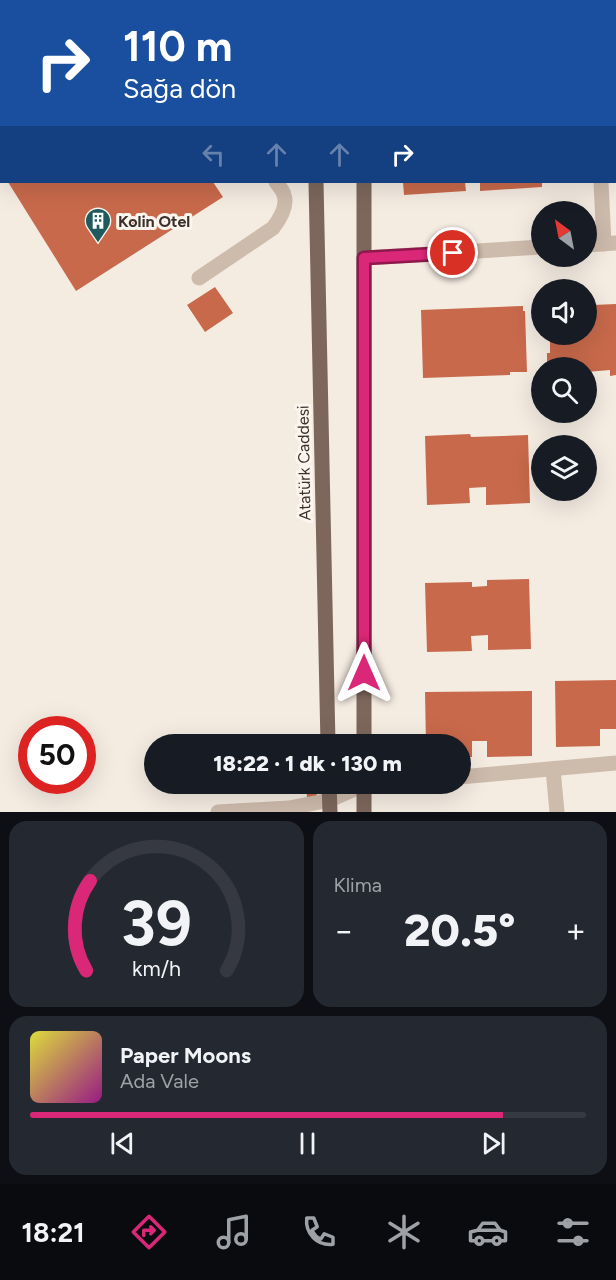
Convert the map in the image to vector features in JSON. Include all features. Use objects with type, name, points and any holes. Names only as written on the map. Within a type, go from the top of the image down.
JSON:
[{"type":"main road","name":"Atatürk Caddesi","points":[[316,183],[328,734]]},
{"type":"main road","points":[[364,183],[364,734]]},
{"type":"main road","points":[[364,794],[364,812]]},
{"type":"street","points":[[199,278],[273,228],[279,220],[284,202],[284,195],[277,183]]},
{"type":"street","points":[[606,189],[610,243]]},
{"type":"street","points":[[364,258],[531,248]]},
{"type":"street","points":[[471,776],[616,763]]},
{"type":"street","points":[[553,769],[557,812]]},
{"type":"street","points":[[218,812],[289,810],[330,806],[349,794]]},
{"type":"building","name":"Kolin Otel","points":[[9,183],[214,183],[223,197],[76,291]]},
{"type":"building","points":[[403,183],[465,183],[466,191],[404,195]]},
{"type":"building","points":[[480,183],[542,183],[542,187],[480,191]]},
{"type":"building","points":[[215,287],[233,313],[205,332],[187,305]]},
{"type":"building","points":[[616,304],[616,375],[610,376],[610,370],[597,371],[597,357],[547,357],[547,353],[550,353],[550,345],[597,345],[597,305]]},
{"type":"building","points":[[523,306],[527,372],[510,372],[510,375],[423,378],[421,310]]},
{"type":"building","points":[[470,434],[471,437],[528,435],[530,503],[486,505],[486,487],[469,488],[470,503],[427,505],[425,436]]},
{"type":"building","points":[[529,579],[531,649],[488,650],[488,635],[471,636],[472,651],[427,652],[425,583],[472,582],[472,587],[487,586],[487,580]]},
{"type":"building","points":[[616,680],[616,729],[600,729],[600,746],[556,747],[555,681]]},
{"type":"building","points":[[532,691],[532,756],[487,757],[487,741],[472,741],[471,757],[471,734],[426,734],[425,692]]},
{"type":"building","points":[[307,794],[317,794],[317,797],[307,798]]},
{"type":"place","name":"Kolin Otel","points":[[98,244]]},
{"type":"route","points":[[364,673],[364,258],[453,253]]}]
